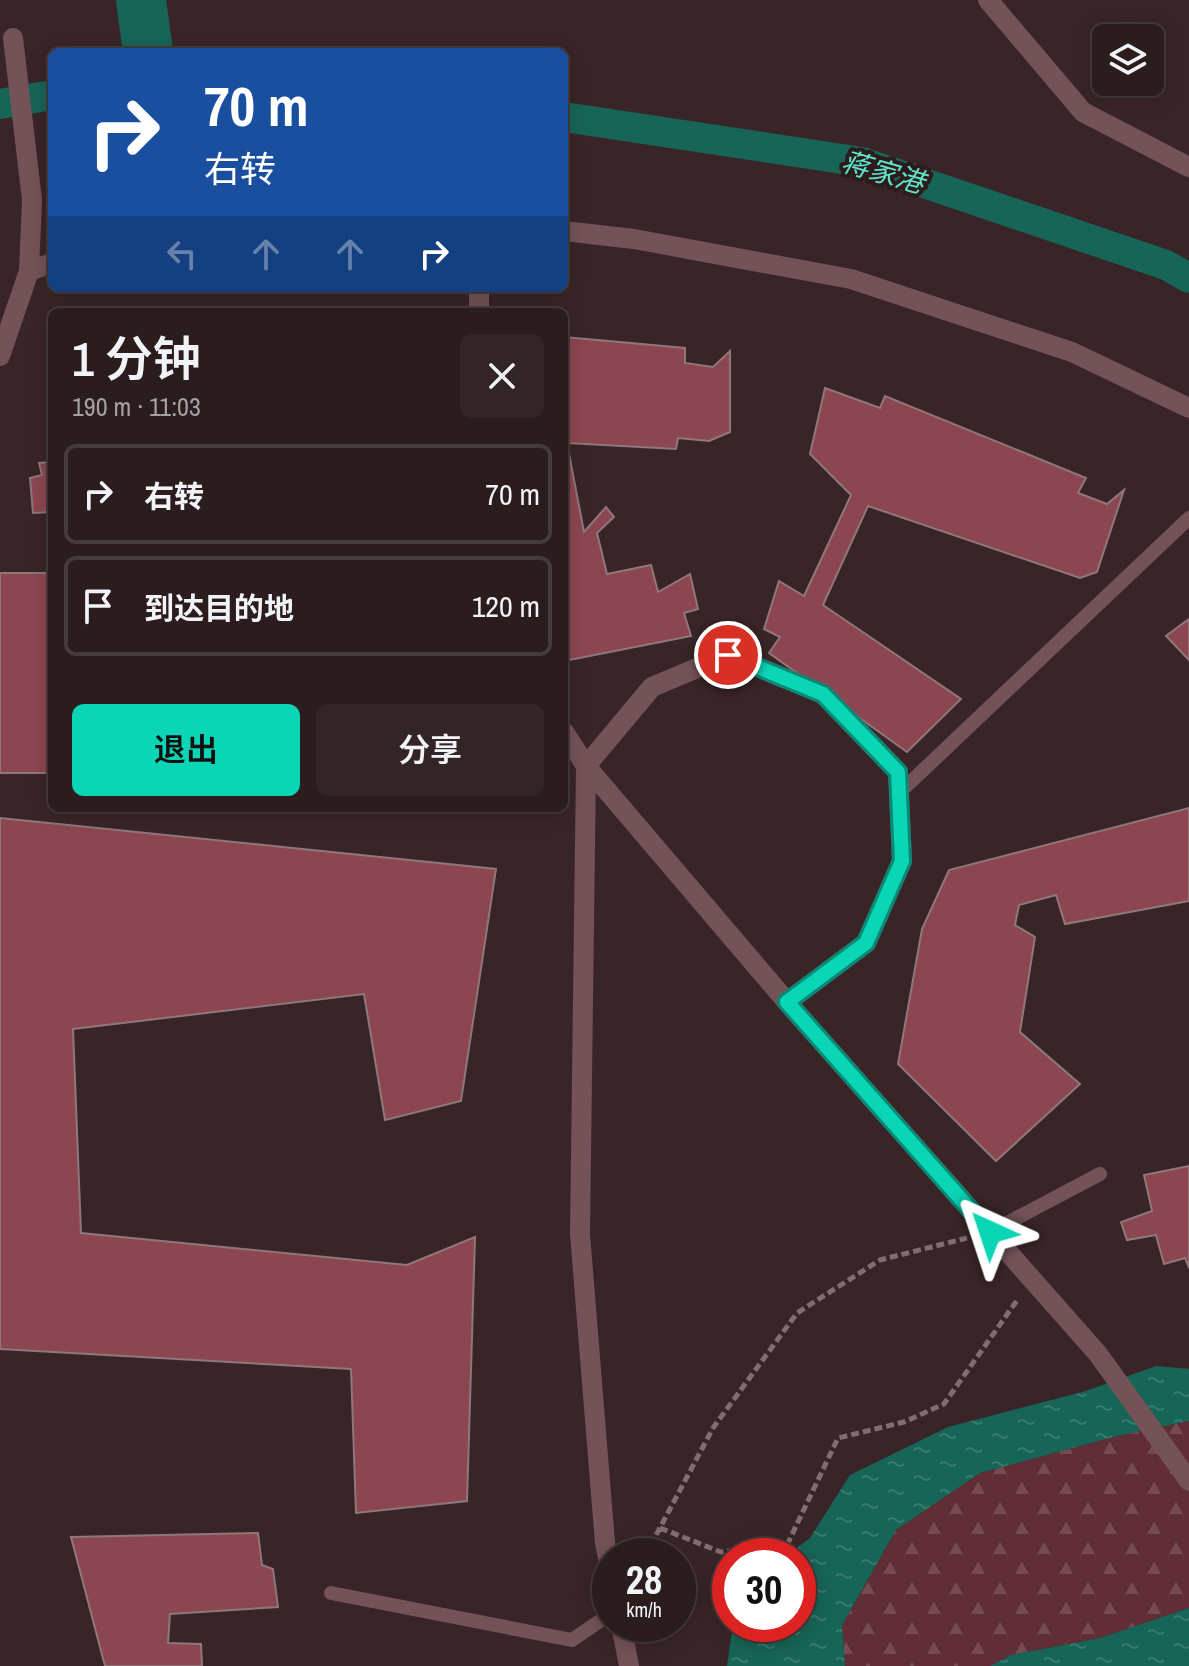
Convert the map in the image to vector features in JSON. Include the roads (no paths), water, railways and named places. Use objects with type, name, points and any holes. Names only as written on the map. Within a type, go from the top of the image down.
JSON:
[{"type":"street","points":[[988,0],[1083,112],[1189,167]]},
{"type":"street","points":[[0,356],[29,271],[32,200],[13,38]]},
{"type":"street","points":[[568,231],[634,239],[851,279],[1072,352],[1189,408]]},
{"type":"street","points":[[29,271],[48,264]]},
{"type":"street","points":[[606,1538],[580,1234],[586,766],[652,687],[728,655],[823,694],[898,772],[902,861],[866,943],[787,1002]]},
{"type":"street","points":[[568,738],[586,766],[787,1002],[1098,1354],[1189,1481]]},
{"type":"street","points":[[624,1642],[629,1666]]},
{"type":"lane","points":[[899,793],[1189,518]]},
{"type":"lane","points":[[990,1232],[1100,1174]]},
{"type":"lane","points":[[331,1593],[572,1640],[592,1626]]},
{"type":"water","points":[[1156,1366],[1189,1369],[1189,1421],[1117,1436],[980,1473],[896,1530],[842,1625],[845,1666],[727,1666],[730,1642],[816,1642],[816,1538],[810,1538],[850,1475],[948,1427],[1086,1391]]},
{"type":"water","points":[[1189,1608],[1189,1666],[990,1666],[1011,1655],[1100,1638]]},
{"type":"waterway","points":[[141,0],[147,48]]},
{"type":"waterway","name":"蒋家港","points":[[0,104],[48,96]]},
{"type":"waterway","name":"蒋家港","points":[[568,118],[862,162],[1166,265],[1189,278]]}]
